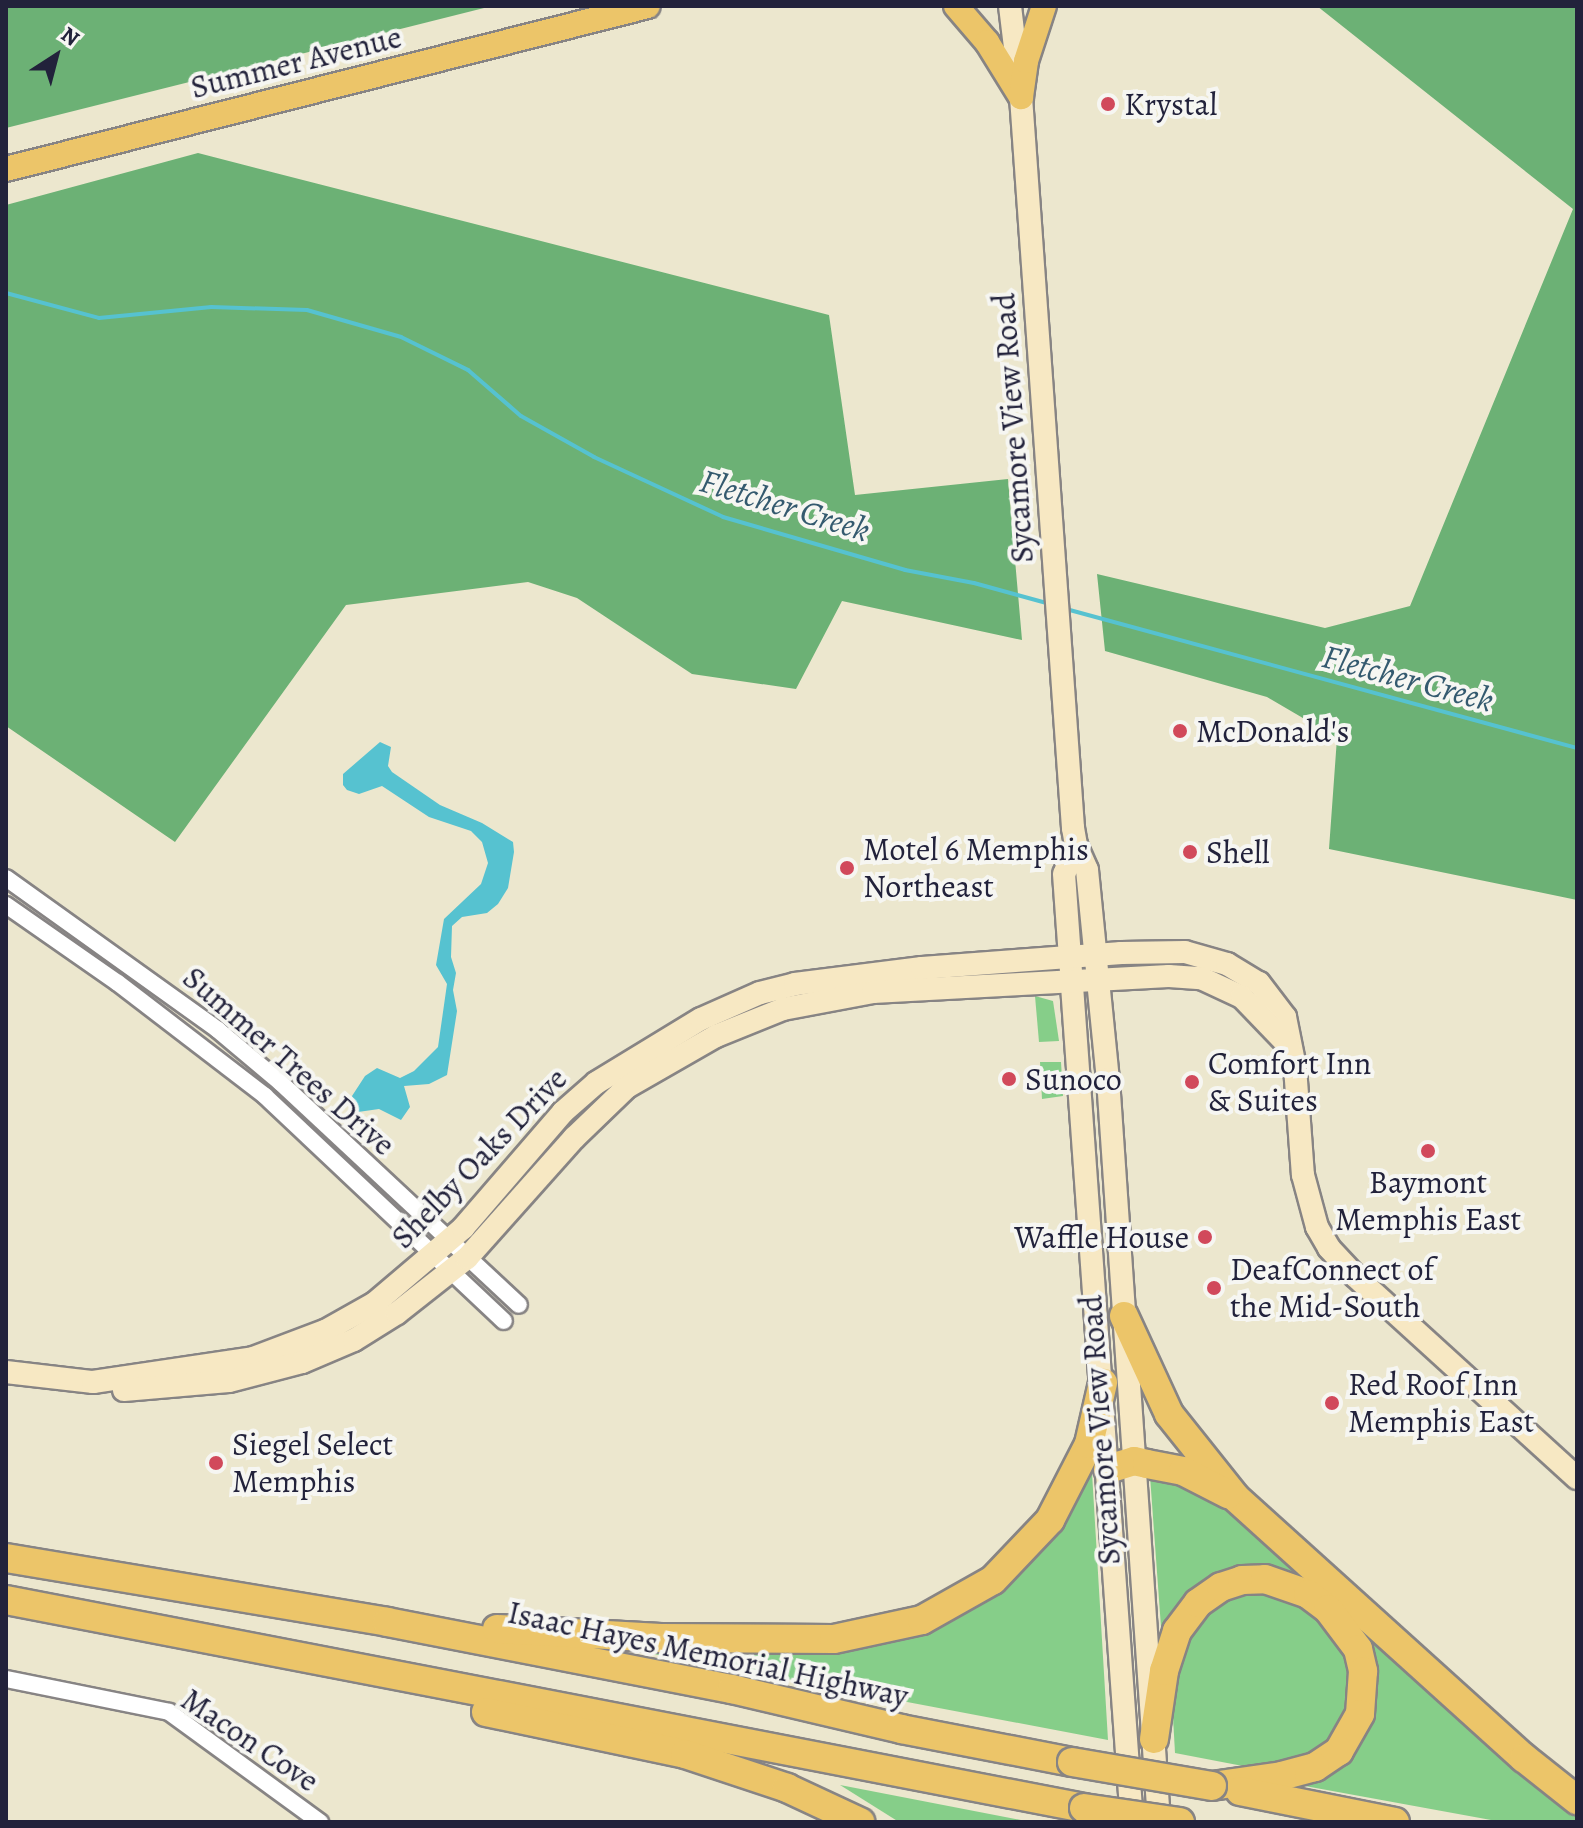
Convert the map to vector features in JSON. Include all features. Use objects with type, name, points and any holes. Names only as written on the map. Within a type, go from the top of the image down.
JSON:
[{"type":"highway","points":[[1124,1316],[1169,1414],[1236,1498],[1524,1758],[1577,1800]]},
{"type":"highway","points":[[387,1622],[661,1638],[834,1639],[922,1620],[993,1580],[1050,1520],[1089,1444],[1103,1383]]},
{"type":"highway","points":[[1121,1465],[1183,1471],[1236,1498]]},
{"type":"highway","name":"Isaac Hayes Memorial Highway","points":[[6,1558],[387,1622],[732,1689],[901,1729],[1395,1822]]},
{"type":"highway","points":[[1154,1739],[1167,1659],[1177,1631],[1198,1603],[1221,1587],[1242,1580],[1265,1579],[1308,1594],[1328,1609],[1358,1649],[1363,1671],[1360,1714],[1339,1751],[1315,1767],[1282,1776],[1212,1786]]},
{"type":"highway","points":[[6,1600],[1084,1808],[1180,1822]]},
{"type":"highway","points":[[73,1614],[203,1653],[685,1754],[787,1788],[860,1822]]},
{"type":"main road","name":"Summer Avenue","points":[[6,169],[648,6]]},
{"type":"main road","points":[[956,6],[987,42],[1021,97]]},
{"type":"main road","points":[[1021,97],[1026,61],[1044,6]]},
{"type":"street","name":"Sycamore View Road","points":[[1010,6],[1021,97],[1076,845],[1087,870],[1124,1316],[1121,1465],[1132,1822]]},
{"type":"street","name":"Sycamore View Road","points":[[1076,845],[1064,874],[1094,1317],[1103,1383],[1121,1465],[1154,1739],[1159,1822]]},
{"type":"street","name":"Summer Trees Drive","points":[[6,878],[218,1030],[281,1083],[458,1265],[504,1321]]},
{"type":"street","name":"Summer Trees Drive","points":[[6,905],[118,983],[265,1096],[441,1248]]},
{"type":"street","name":"Shelby Oaks Drive","points":[[93,1382],[111,1391],[229,1381],[302,1362],[354,1340],[458,1265],[580,1132],[627,1087],[716,1036],[783,1009],[873,992],[1095,967],[1214,982],[1255,1008],[1290,1047],[1300,1108],[1303,1175],[1317,1227],[1329,1248],[1365,1286],[1577,1478]]},
{"type":"street","name":"Shelby Oaks Drive","points":[[6,1372],[93,1382],[253,1358],[325,1331],[375,1303],[441,1248],[486,1204],[563,1112],[596,1083],[701,1019],[760,993],[795,984],[922,968],[1071,969]]},
{"type":"street","name":"Summer Trees Drive","points":[[458,1265],[519,1305]]},
{"type":"street","name":"Macon Cove","points":[[6,1679],[169,1712],[320,1822]]},
{"type":"green space","points":[[6,6],[492,6],[6,128]]},
{"type":"green space","points":[[1317,6],[1577,6],[1577,900],[1329,849],[1337,738],[1267,697],[1105,651],[1097,574],[1325,628],[1410,606],[1573,209]]},
{"type":"green space","points":[[198,153],[829,315],[855,495],[1008,479],[1022,640],[842,601],[796,689],[692,674],[577,598],[528,582],[346,605],[175,842],[6,726],[6,205]]},
{"type":"green space","points":[[1035,996],[1053,1001],[1059,1041],[1039,1042]]},
{"type":"green space","points":[[1040,1062],[1061,1062],[1063,1096],[1042,1099]]},
{"type":"green space","points":[[1091,1456],[1108,1740],[653,1654],[650,1650],[943,1620]]},
{"type":"green space","points":[[1156,1470],[1232,1504],[1577,1799],[1577,1822],[1502,1822],[1294,1784],[1327,1773],[1376,1676],[1278,1571],[1168,1632],[1161,1627],[1150,1476]]},
{"type":"green space","points":[[1258,1587],[1313,1605],[1351,1654],[1353,1714],[1319,1756],[1283,1768],[1248,1767],[1175,1753],[1173,1717],[1180,1637],[1229,1592]]},
{"type":"green space","points":[[840,1785],[1031,1822],[899,1822]]},
{"type":"water","points":[[380,742],[391,747],[388,766],[392,772],[440,805],[482,823],[513,842],[514,852],[508,888],[498,904],[487,913],[462,917],[452,926],[451,957],[456,973],[453,990],[457,1011],[447,1075],[429,1084],[404,1086],[410,1107],[401,1120],[379,1109],[358,1112],[352,1096],[365,1076],[377,1068],[400,1078],[414,1071],[438,1047],[447,984],[436,965],[444,919],[481,884],[488,863],[482,842],[471,831],[429,817],[382,786],[359,794],[347,790],[343,785],[343,774]]},
{"type":"waterway","name":"Fletcher Creek","points":[[6,293],[99,318],[211,307],[307,310],[401,337],[468,370],[521,416],[594,457],[723,517],[905,570],[974,583],[1050,604]]},
{"type":"waterway","name":"Fletcher Creek","points":[[1066,609],[1577,748]]},
{"type":"place","name":"Krystal","points":[[1108,104]]},
{"type":"place","name":"McDonald's","points":[[1180,731]]},
{"type":"place","name":"Shell","points":[[1190,852]]},
{"type":"place","name":"Motel 6 Memphis Northeast","points":[[847,868]]},
{"type":"place","name":"Sunoco","points":[[1009,1079]]},
{"type":"place","name":"Comfort Inn & Suites","points":[[1192,1082]]},
{"type":"place","name":"Baymont Memphis East","points":[[1428,1151]]},
{"type":"place","name":"Waffle House","points":[[1205,1237]]},
{"type":"place","name":"DeafConnect of the Mid-South","points":[[1214,1288]]},
{"type":"place","name":"Red Roof Inn Memphis East","points":[[1332,1403]]},
{"type":"place","name":"Siegel Select Memphis","points":[[216,1463]]}]
